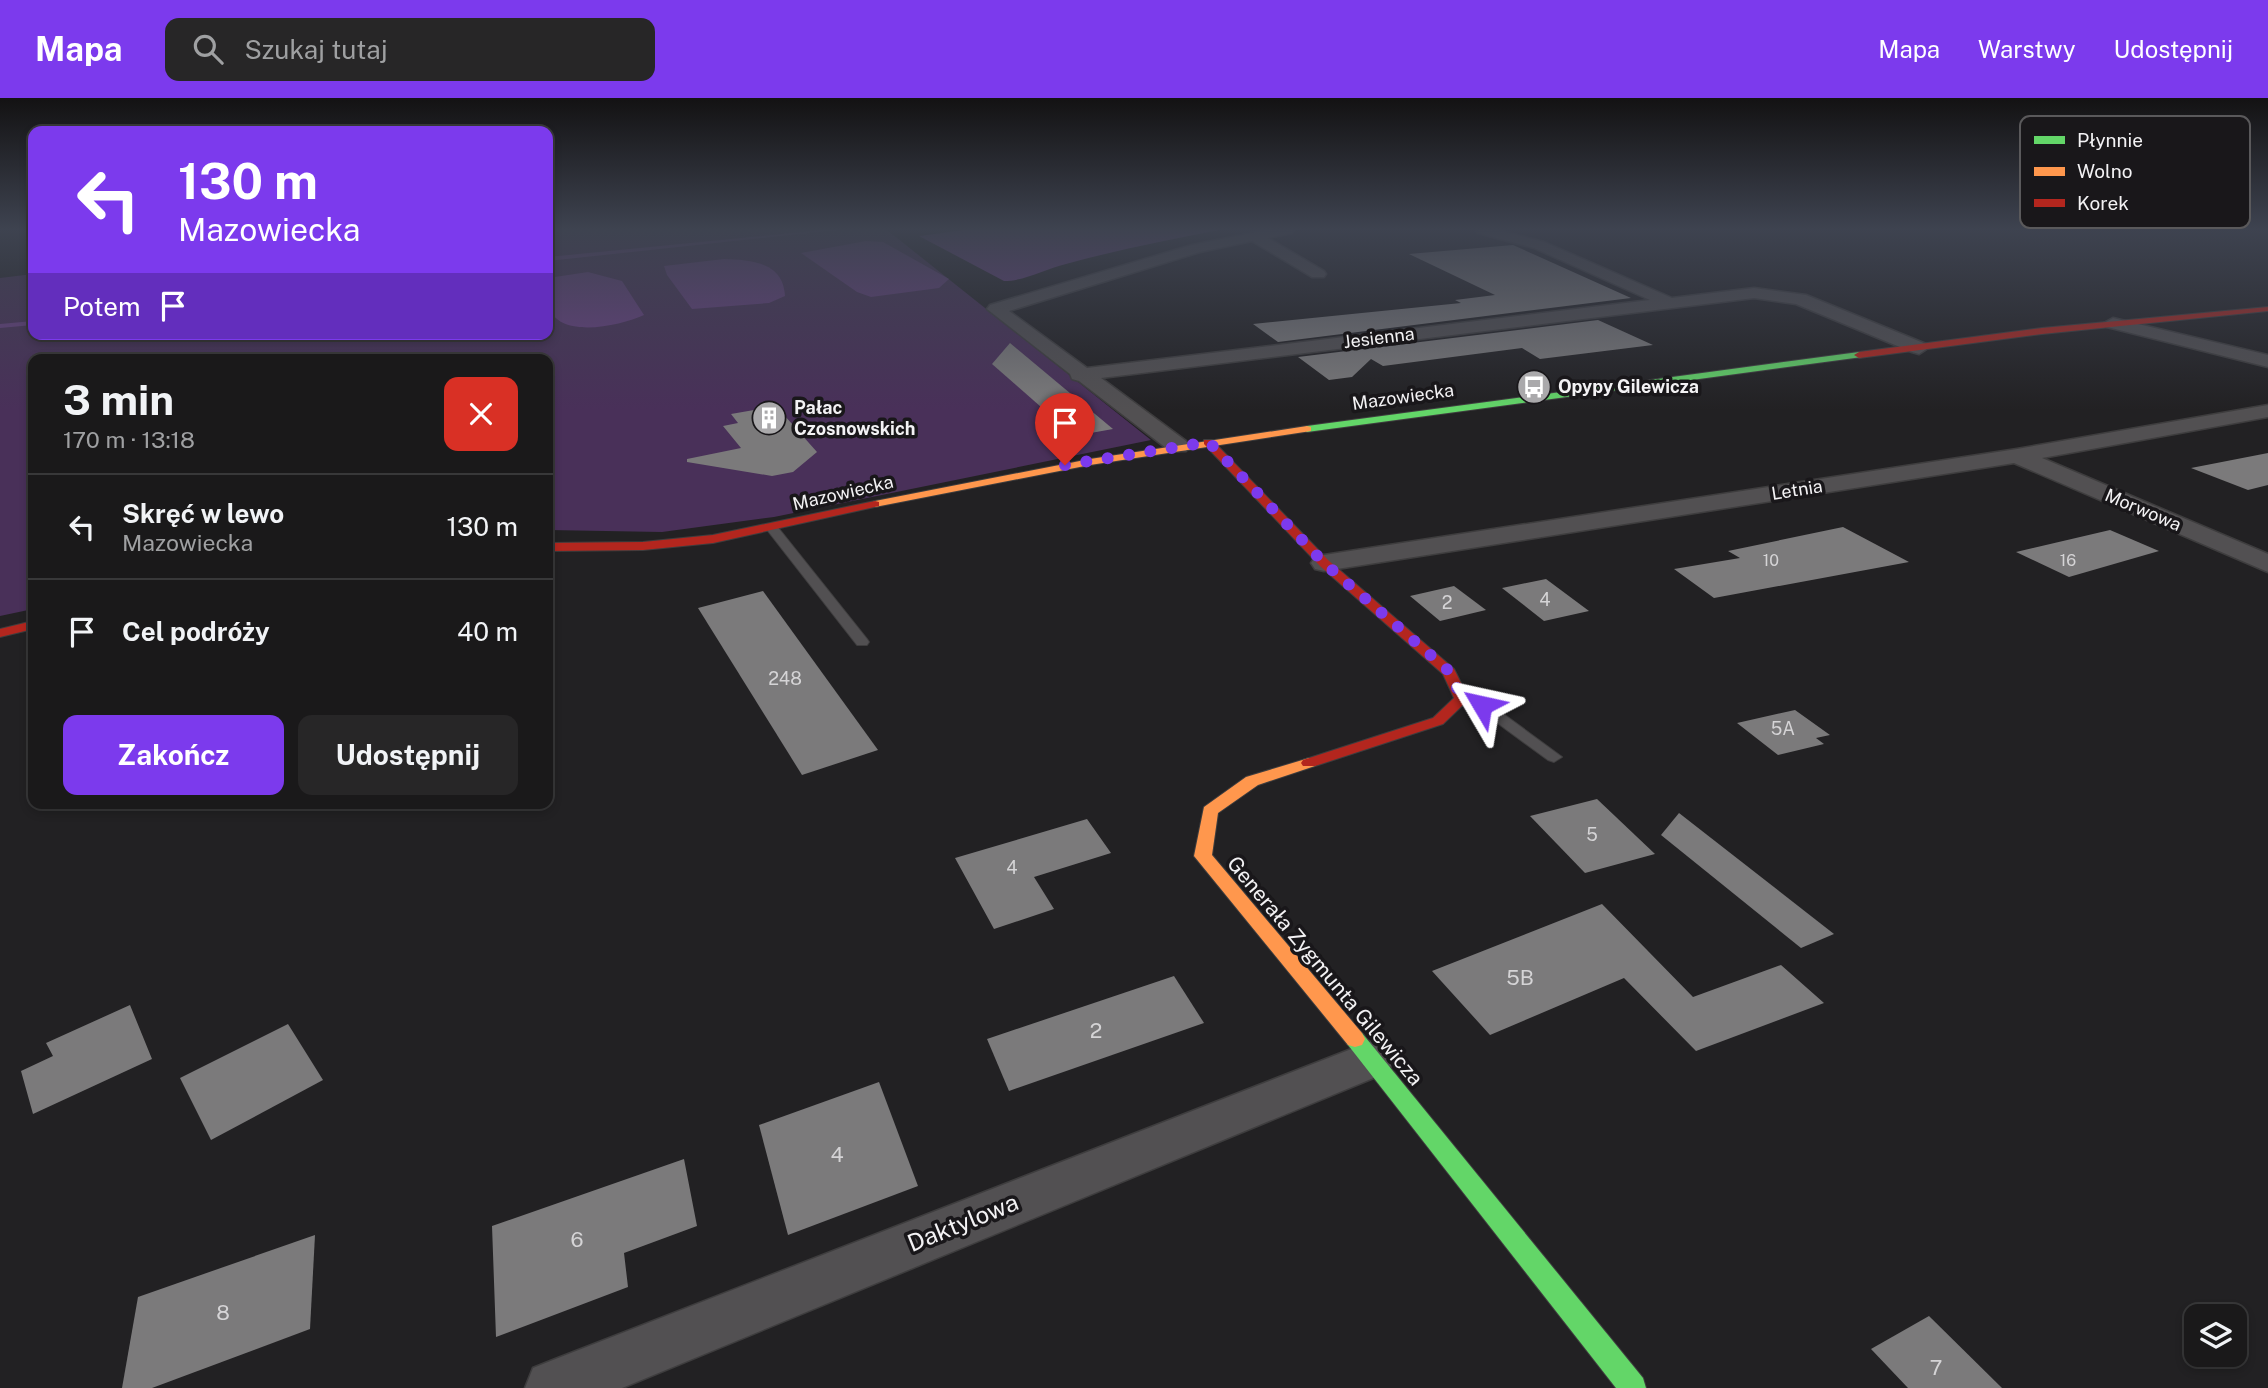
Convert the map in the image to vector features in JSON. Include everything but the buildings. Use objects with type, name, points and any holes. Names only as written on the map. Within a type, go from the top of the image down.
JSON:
[{"type":"street","points":[[1058,290],[996,309],[1079,375],[1178,446]]},
{"type":"street","points":[[1641,290],[1670,303]]},
{"type":"street","name":"Jesienna","points":[[1079,375],[1754,293],[1800,299],[1919,348]]},
{"type":"street","name":"Mazowiecka","points":[[553,547],[679,543],[772,528],[978,482],[1178,446],[2113,323],[2268,309]]},
{"type":"street","points":[[2113,323],[2268,361]]},
{"type":"street","name":"Letnia","points":[[1324,563],[2017,456],[2268,411]]},
{"type":"street","points":[[1209,442],[1324,563],[1449,671],[1462,699]]},
{"type":"street","name":"Morwowa","points":[[2017,456],[2268,564]]},
{"type":"street","points":[[0,633],[28,626]]},
{"type":"street","name":"Generała Zygmunta Gilewicza","points":[[1462,699],[1438,721],[1252,781],[1210,811],[1203,856],[1372,1059],[1633,1388]]},
{"type":"street","name":"Daktylowa","points":[[553,1388],[1372,1059]]},
{"type":"lane","points":[[772,528],[862,642]]},
{"type":"lane","points":[[1462,699],[1482,705],[1553,757]]},
{"type":"shaded area","points":[[0,290],[28,290],[28,340],[553,340],[553,290],[963,290],[1151,440],[774,517],[662,532],[553,530],[553,354],[28,354],[28,610],[0,616]]},
{"type":"shaded area","points":[[553,290],[628,290],[644,315],[620,323],[591,327],[577,327],[554,317]]},
{"type":"shaded area","points":[[678,290],[784,290],[785,296],[769,303],[692,309]]},
{"type":"shaded area","points":[[854,290],[922,290],[871,297]]},
{"type":"waterway","points":[[0,326],[28,323]]},
{"type":"traffic: fast","points":[[1307,429],[1859,355]]},
{"type":"traffic: fast","points":[[1355,1039],[1633,1388]]},
{"type":"traffic: slow","points":[[875,504],[1090,462],[1307,429]]},
{"type":"traffic: slow","points":[[1309,763],[1252,781],[1210,811],[1203,856],[1355,1039]]},
{"type":"traffic: jam","points":[[1859,355],[2042,331],[2268,309]]},
{"type":"traffic: jam","points":[[1208,442],[1324,563],[1449,672],[1462,699],[1438,721],[1309,763]]},
{"type":"traffic: jam","points":[[553,547],[643,546],[713,539],[875,504]]},
{"type":"traffic: jam","points":[[0,633],[28,626]]},
{"type":"place","name":"Opypy Gilewicza","points":[[1534,387]]},
{"type":"place","name":"Pałac Czosnowskich","points":[[769,418]]},
{"type":"route","points":[[1065,465],[1209,442],[1324,563],[1449,671],[1462,699],[1482,705]]}]
